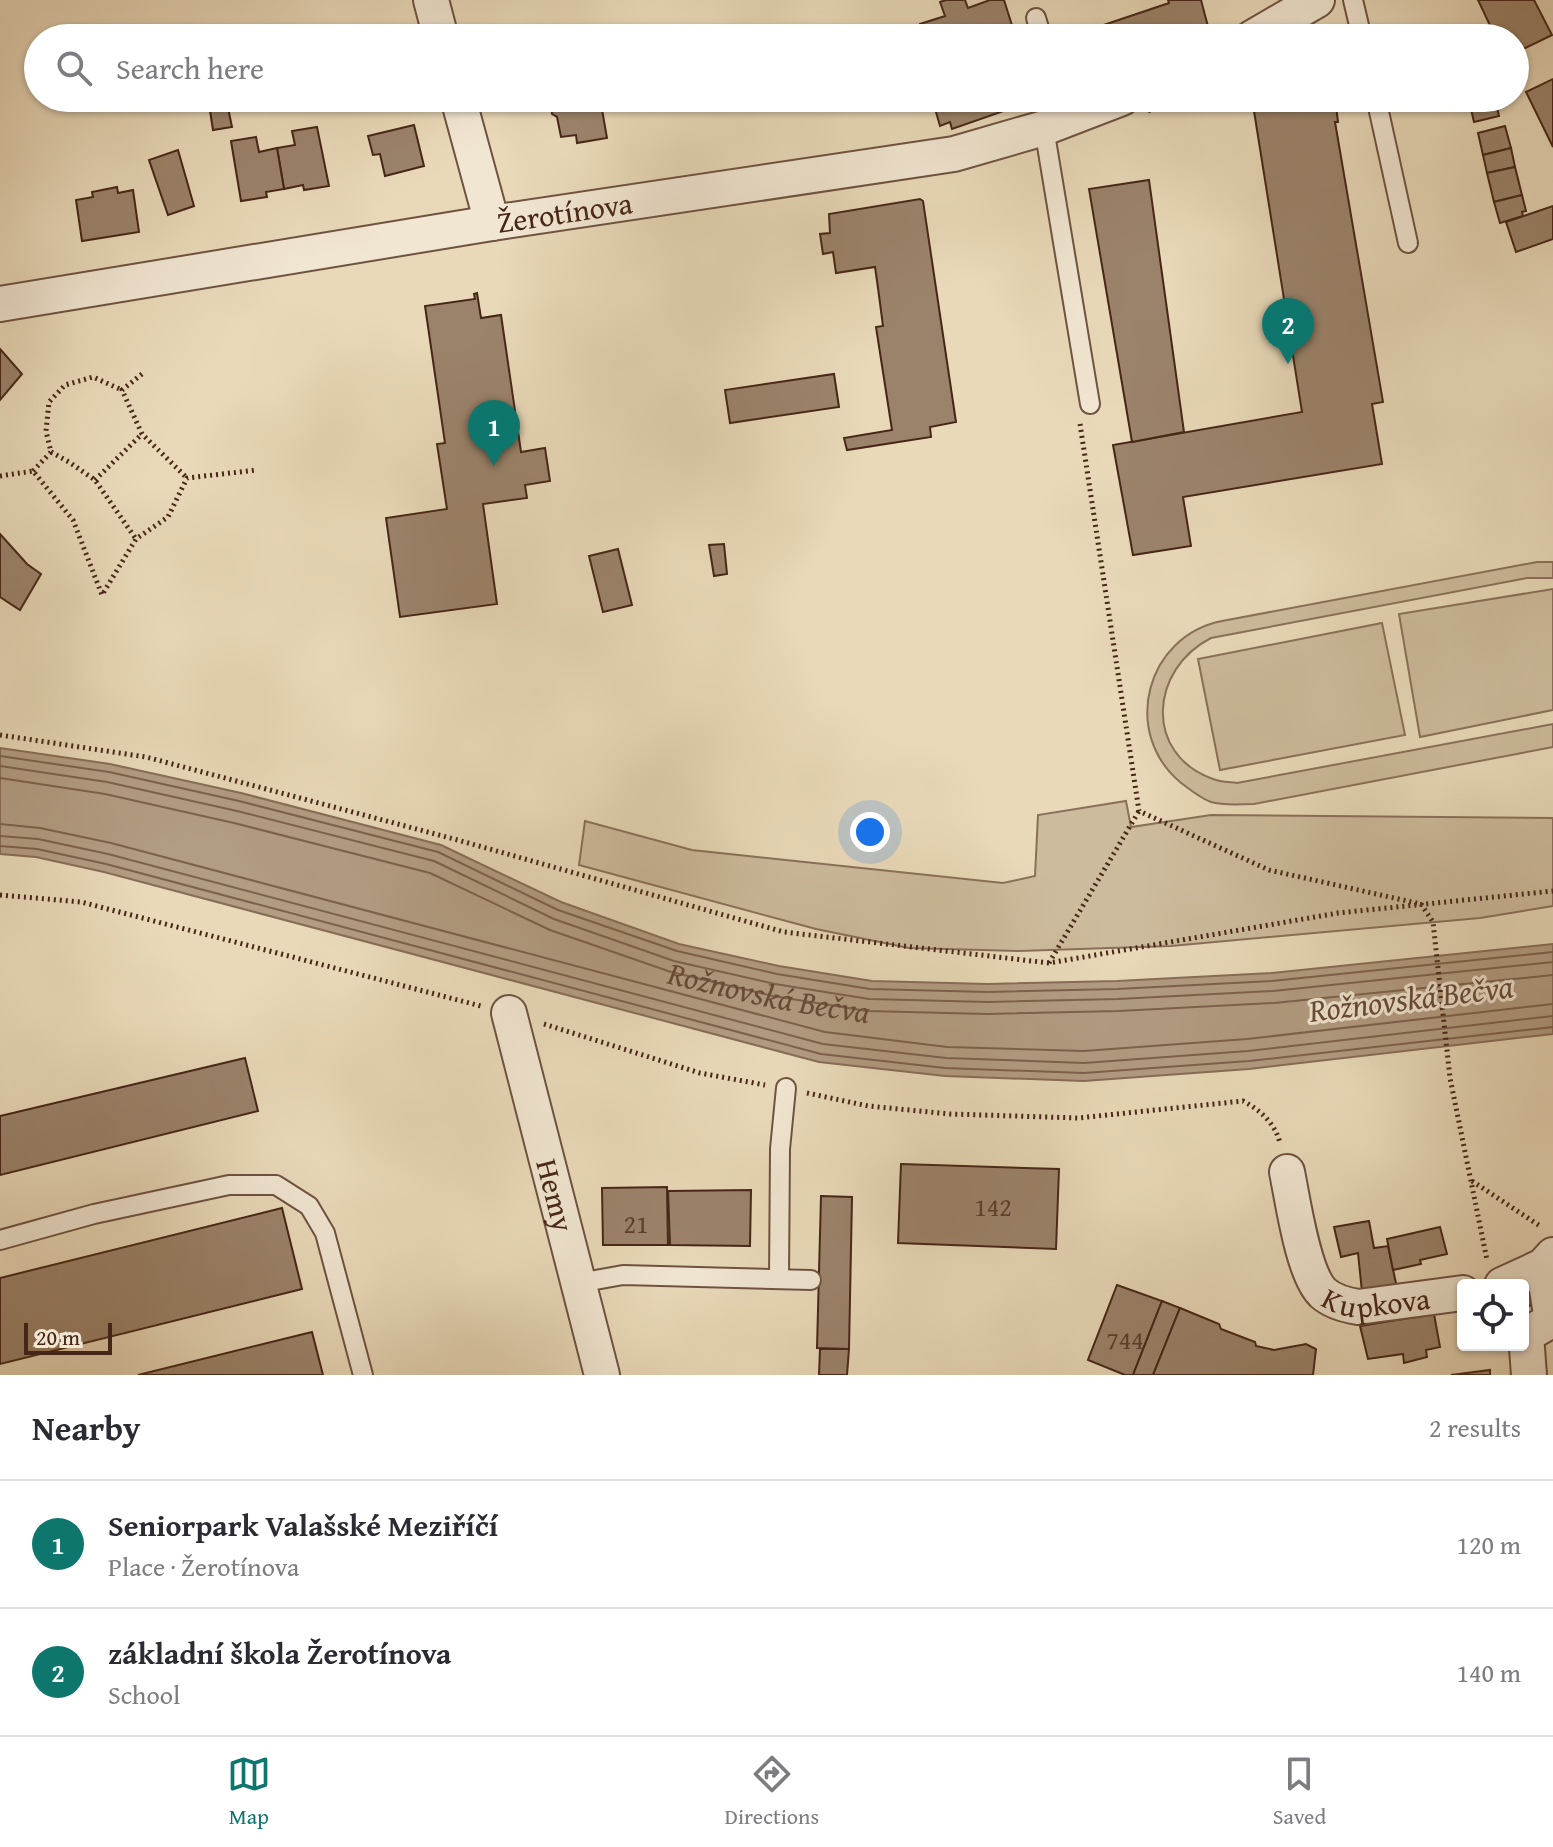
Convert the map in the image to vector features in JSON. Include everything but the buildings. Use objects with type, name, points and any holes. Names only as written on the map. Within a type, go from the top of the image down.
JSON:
[{"type":"street","points":[[431,0],[437,24]]},
{"type":"street","points":[[1276,24],[1317,0]]},
{"type":"street","points":[[462,112],[492,223]]},
{"type":"street","name":"Žerotínova","points":[[0,304],[492,223],[954,154],[1057,115]]},
{"type":"street","name":"Hemy","points":[[509,1013],[602,1375]]},
{"type":"street","name":"Kupkova","points":[[1287,1172],[1310,1273],[1324,1294],[1341,1304],[1358,1307],[1457,1294]]},
{"type":"street","points":[[1495,1278],[1546,1249],[1552,1320],[1529,1332]]},
{"type":"street","points":[[1526,1351],[1529,1375]]},
{"type":"lane","points":[[1353,0],[1359,24]]},
{"type":"lane","points":[[1036,18],[1038,24]]},
{"type":"lane","points":[[1379,112],[1408,243]]},
{"type":"lane","points":[[1057,115],[1090,404]]},
{"type":"lane","points":[[779,1279],[780,1149],[786,1088]]},
{"type":"lane","points":[[0,1240],[94,1214],[229,1185],[276,1185],[309,1206],[325,1233],[363,1375]]},
{"type":"lane","points":[[579,1283],[623,1275],[811,1280]]},
{"type":"path","points":[[122,390],[142,374]]},
{"type":"path","points":[[136,539],[95,480],[51,452],[46,431],[49,402],[65,385],[93,377],[122,390],[142,434],[187,478]]},
{"type":"path","points":[[1049,963],[1139,811],[1079,425],[1090,404]]},
{"type":"path","points":[[95,480],[142,434]]},
{"type":"path","points":[[0,476],[33,471],[51,452]]},
{"type":"path","points":[[187,478],[257,470]]},
{"type":"path","points":[[33,471],[73,520],[102,595],[136,539],[168,517],[187,478]]},
{"type":"path","points":[[0,735],[146,757],[784,932],[1049,963],[1338,913],[1553,891]]},
{"type":"path","points":[[1139,811],[1269,870],[1421,904],[1433,922],[1450,1078],[1495,1278]]},
{"type":"path","points":[[0,895],[81,902],[509,1013],[700,1073],[868,1106],[950,1114],[1078,1118],[1243,1101],[1257,1108],[1278,1133],[1287,1172]]},
{"type":"path","points":[[1471,1180],[1546,1249]]},
{"type":"shaded area","points":[[1537,562],[1553,562],[1553,578],[1527,578],[1211,638],[1191,652],[1176,670],[1166,690],[1163,711],[1166,732],[1175,751],[1190,767],[1216,780],[1237,783],[1553,724],[1553,747],[1254,804],[1211,802],[1180,782],[1162,761],[1151,738],[1147,713],[1150,688],[1160,665],[1175,645],[1196,630],[1222,621]]},
{"type":"shaded area","points":[[1553,589],[1553,710],[1420,737],[1399,614]]},
{"type":"shaded area","points":[[1382,623],[1405,735],[1220,770],[1198,659]]},
{"type":"shaded area","points":[[1126,801],[1131,827],[1211,815],[1553,818],[1553,906],[1480,918],[1171,946],[1019,951],[909,948],[816,929],[579,865],[585,821],[692,850],[1003,883],[1035,876],[1038,815]]},
{"type":"water","name":"Rožnovská Bečva","points":[[0,748],[110,764],[241,793],[441,845],[561,902],[679,944],[779,966],[872,981],[988,984],[1272,973],[1553,944],[1553,1034],[1249,1069],[1084,1081],[945,1076],[819,1062],[104,872],[36,857],[0,854]]},
{"type":"place","name":"základní škola Žerotínova","points":[[1288,364]]},
{"type":"place","name":"Seniorpark Valašské Meziříčí","points":[[494,466]]}]
